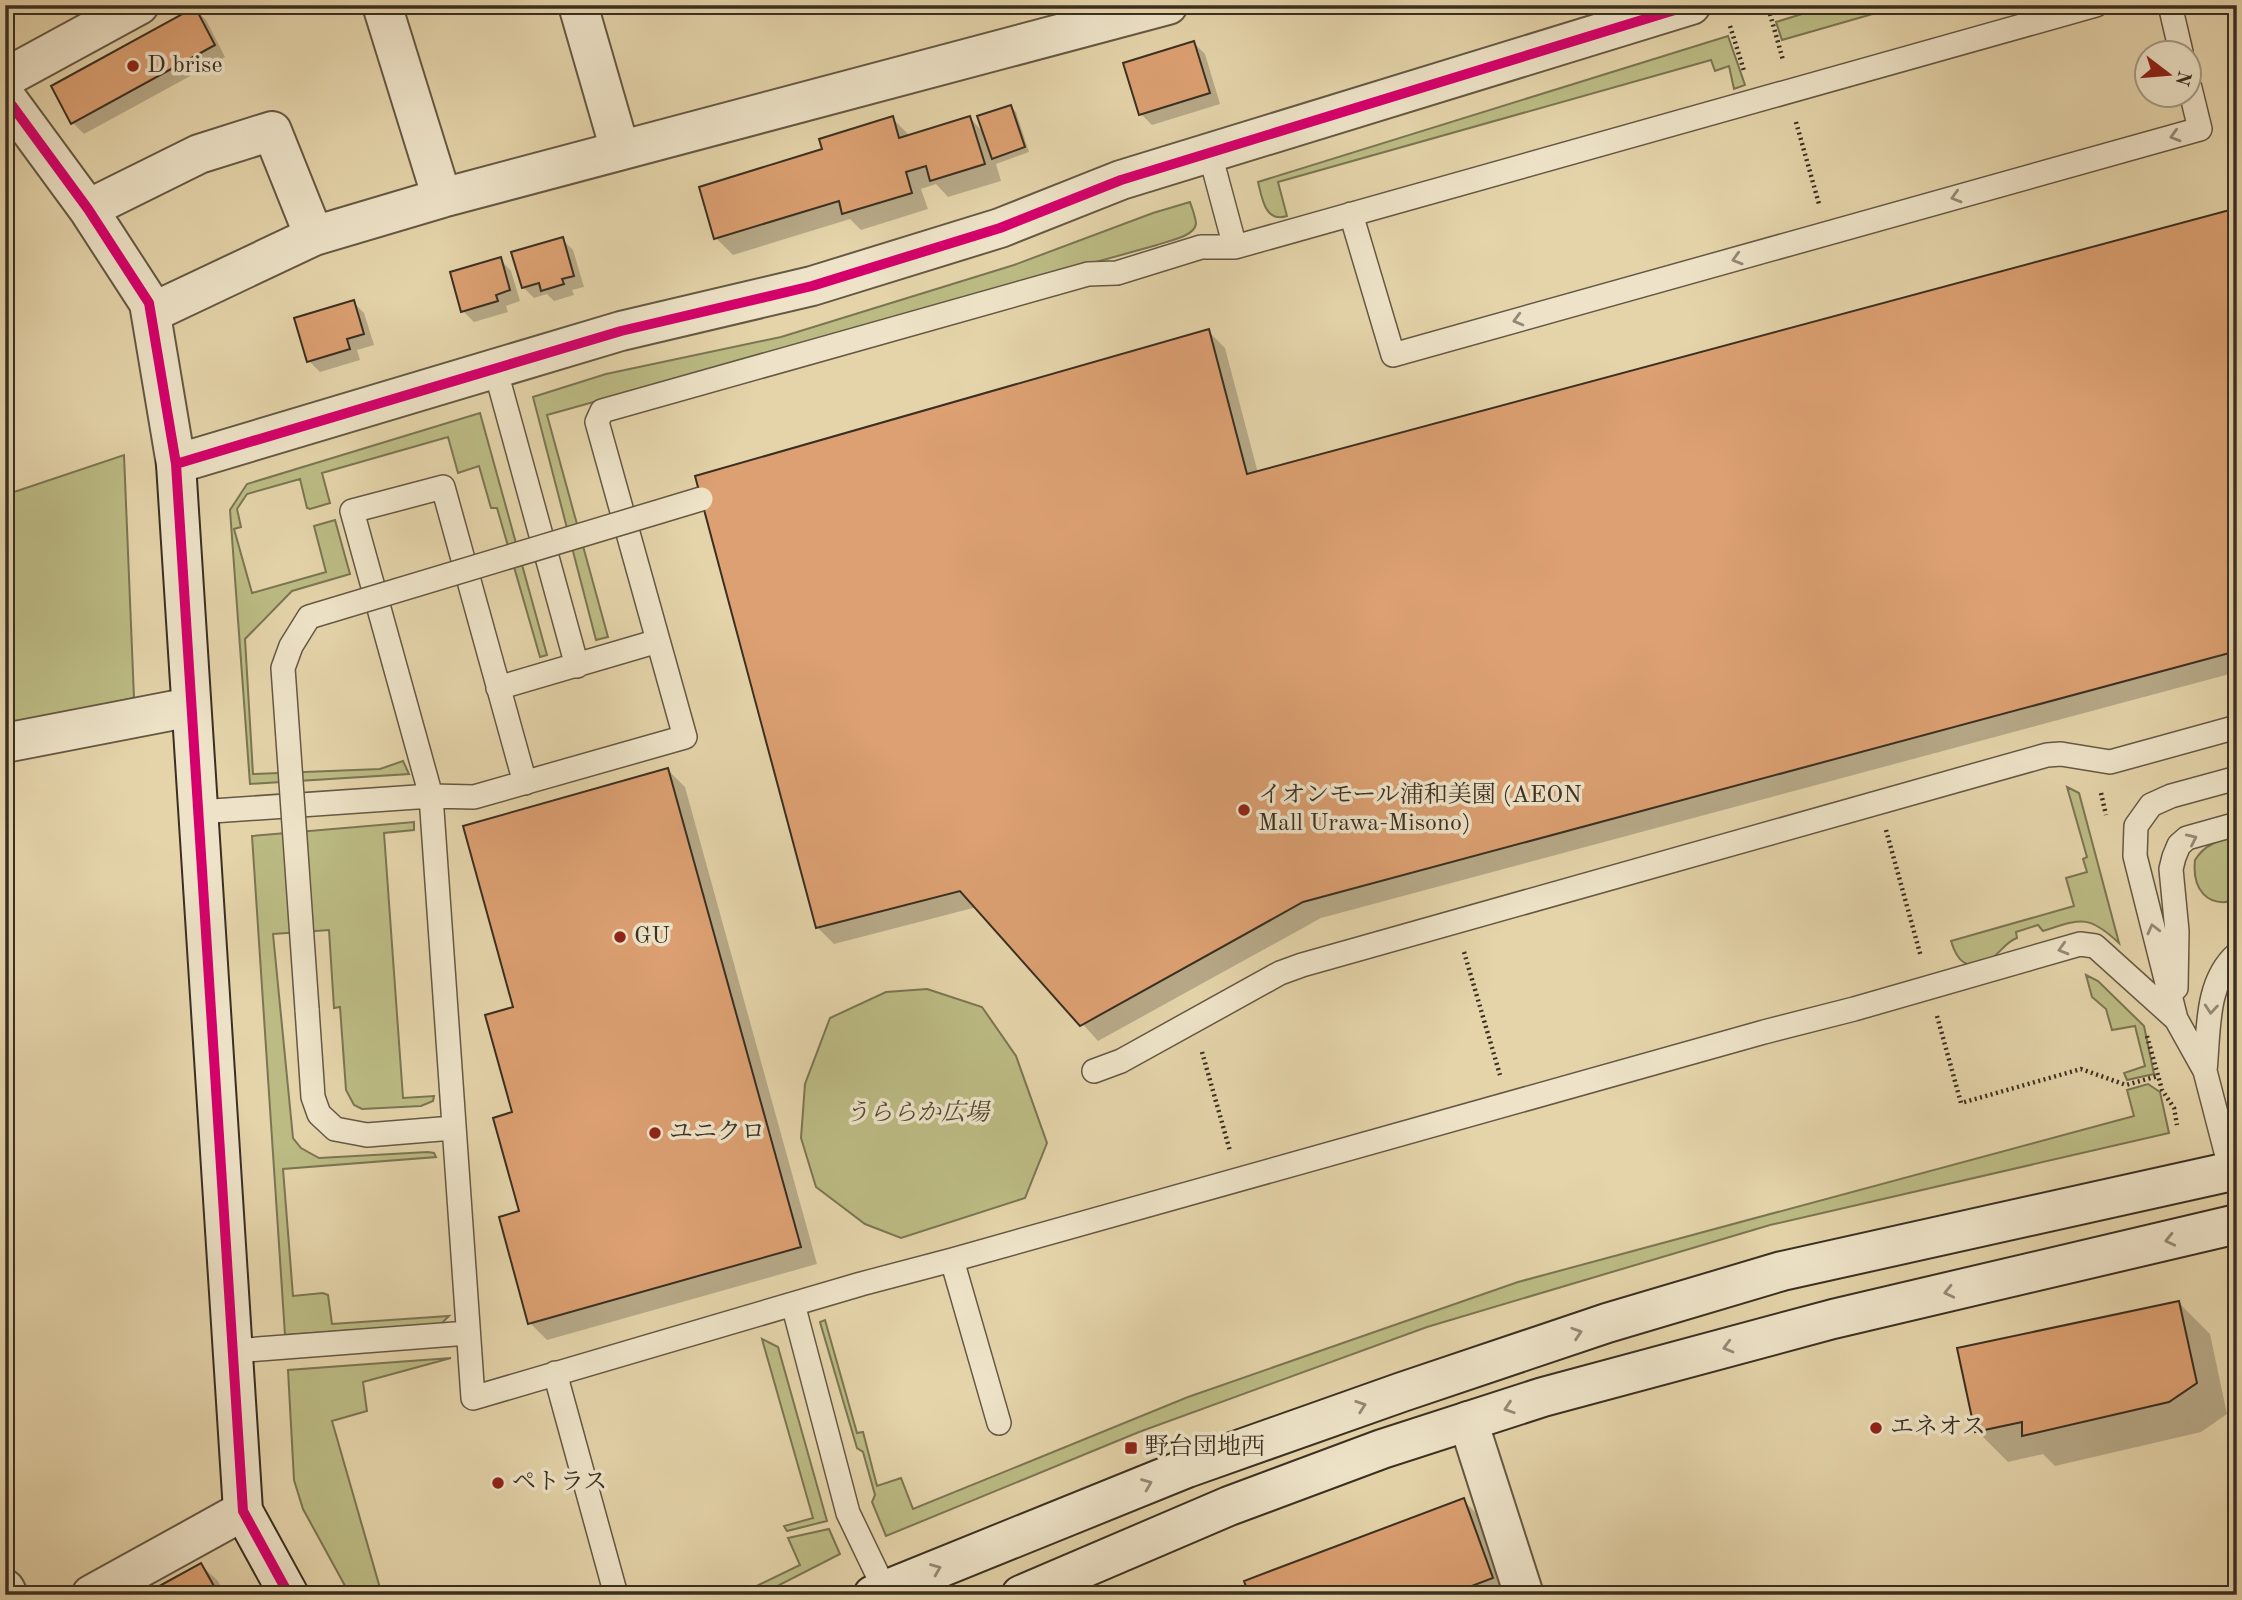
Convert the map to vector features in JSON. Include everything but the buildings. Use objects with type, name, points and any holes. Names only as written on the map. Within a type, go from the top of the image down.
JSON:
[{"type":"street","points":[[139,5],[8,101],[88,209],[149,303],[151,313],[176,464],[243,1511],[289,1595]]},
{"type":"street","points":[[382,5],[442,198]]},
{"type":"street","points":[[578,5],[620,150]]},
{"type":"street","points":[[176,464],[621,331],[812,286],[1000,228],[1121,180],[1691,5]]},
{"type":"street","points":[[151,313],[314,236],[442,198],[1155,7]]},
{"type":"street","points":[[88,209],[199,154],[272,131],[314,236]]},
{"type":"street","points":[[5,743],[191,707]]},
{"type":"street","points":[[879,1592],[1187,1468],[1607,1323],[1782,1271],[2235,1179]]},
{"type":"street","points":[[1021,1595],[1228,1506],[1382,1449],[1543,1397],[1833,1319],[2237,1224]]},
{"type":"street","points":[[1468,1421],[1524,1595]]},
{"type":"street","points":[[91,1595],[243,1511]]},
{"type":"street","points":[[5,1590],[8,1595]]},
{"type":"lane","points":[[198,812],[431,796],[474,797],[685,737],[597,422],[602,411],[1088,274],[1117,273],[1201,247],[1235,247],[2096,5]]},
{"type":"lane","points":[[2170,5],[2178,38]]},
{"type":"lane","points":[[1351,214],[1394,355],[2200,129],[2194,108]]},
{"type":"lane","points":[[1210,154],[1235,247]]},
{"type":"lane","points":[[495,368],[577,666]]},
{"type":"lane","points":[[525,783],[443,487],[352,511],[431,796],[473,1398],[793,1304],[2080,944],[2095,946],[2176,1019]]},
{"type":"lane","points":[[453,1128],[367,1135],[335,1129],[319,1114],[313,1097],[283,668],[291,646],[309,617],[701,499]]},
{"type":"lane","points":[[498,688],[658,641]]},
{"type":"lane","points":[[1094,1070],[1121,1061],[1280,973],[1302,965],[2047,755],[2061,754],[2110,762],[2237,727]]},
{"type":"lane","points":[[2235,1179],[2205,1071],[2176,1019],[2135,856],[2136,826],[2151,805],[2171,796],[2237,778]]},
{"type":"lane","points":[[2176,1019],[2177,931],[2171,869],[2174,857],[2179,845],[2187,838],[2237,824]]},
{"type":"lane","points":[[2205,1071],[2212,997],[2227,963],[2237,954]]},
{"type":"lane","points":[[952,1260],[999,1423]]},
{"type":"lane","points":[[793,1304],[848,1513],[879,1592]]},
{"type":"lane","points":[[233,1352],[468,1333]]},
{"type":"lane","points":[[555,1373],[616,1595]]},
{"type":"path","points":[[1770,14],[1783,61]]},
{"type":"path","points":[[1795,118],[1822,215]]},
{"type":"path","points":[[2099,788],[2108,820]]},
{"type":"path","points":[[1884,823],[1939,985],[1961,1103],[2081,1069],[2126,1085],[2158,1076]]},
{"type":"path","points":[[1461,941],[1508,1104]]},
{"type":"path","points":[[1198,1040],[1238,1180]]},
{"type":"green space","points":[[1831,5],[1904,5],[1782,40],[1776,22]]},
{"type":"green space","points":[[1728,36],[1745,85],[1734,89],[1729,66],[1715,71],[1711,60],[1278,182],[1287,216],[1274,216],[1263,202],[1258,182]]},
{"type":"green space","points":[[1190,202],[1196,224],[1190,232],[1173,240],[547,415],[608,637],[596,640],[533,397],[606,374],[781,337],[1014,265],[1153,213]]},
{"type":"green space","points":[[480,413],[547,655],[540,657],[497,508],[491,508],[479,466],[458,473],[448,437],[322,473],[330,503],[310,509],[307,508],[300,479],[247,494],[237,509],[241,527],[234,529],[252,593],[326,572],[314,526],[335,520],[350,574],[292,591],[245,639],[253,774],[380,769],[403,761],[409,774],[250,784],[230,510],[247,484]]},
{"type":"green space","points":[[124,455],[134,698],[5,726],[5,495]]},
{"type":"green space","points":[[2067,787],[2079,793],[2119,943],[2091,923],[2076,922],[2043,931],[2038,925],[2016,932],[2017,938],[1989,960],[1969,965],[1956,954],[1951,941],[2074,906],[2066,878],[2087,872],[2083,859],[2087,857]]},
{"type":"green space","points":[[414,822],[414,830],[384,833],[403,1098],[434,1096],[433,1101],[421,1106],[362,1109],[354,1105],[346,1090],[340,1007],[334,1008],[329,930],[273,934],[293,1138],[301,1148],[319,1158],[428,1152],[434,1153],[436,1157],[283,1169],[293,1296],[323,1293],[328,1295],[332,1324],[449,1316],[441,1324],[285,1335],[252,836]]},
{"type":"green space","points":[[2237,836],[2237,900],[2226,902],[2209,899],[2203,894],[2196,879],[2195,860],[2203,850],[2213,844]]},
{"type":"green space","points":[[2086,975],[2098,981],[2144,1026],[2154,1074],[2127,1080],[2124,1073],[2145,1066],[2135,1026],[2112,1030],[2106,1009],[2092,997]]},
{"type":"green space","name":"うららか広場","points":[[927,989],[982,1007],[1016,1056],[1047,1143],[1025,1198],[901,1238],[865,1224],[816,1187],[801,1138],[805,1084],[830,1018],[886,992]]},
{"type":"green space","points":[[2148,1084],[2160,1092],[2169,1133],[1770,1225],[1427,1327],[1139,1432],[886,1536],[872,1502],[875,1495],[863,1452],[857,1448],[820,1322],[825,1320],[857,1433],[863,1432],[877,1486],[901,1478],[913,1509],[1188,1397],[1518,1282],[2134,1116],[2127,1090]]},
{"type":"green space","points":[[762,1339],[778,1347],[827,1521],[787,1531],[784,1526],[813,1518]]},
{"type":"green space","points":[[451,1358],[363,1382],[367,1411],[332,1421],[382,1595],[350,1595],[303,1509],[294,1480],[288,1370]]},
{"type":"green space","points":[[829,1529],[840,1554],[760,1595],[738,1595],[800,1565],[788,1538]]},
{"type":"cycle path","points":[[176,464],[621,331],[812,286],[1000,228],[1121,180],[1691,5]]},
{"type":"cycle path","points":[[5,96],[88,209],[149,303],[176,464],[243,1511],[289,1595]]},
{"type":"place","name":"D brise","points":[[133,66]]},
{"type":"place","name":"イオンモール浦和美園 (AEON Mall Urawa-Misono)","points":[[1244,810]]},
{"type":"place","name":"GU","points":[[620,937]]},
{"type":"place","name":"ユニクロ","points":[[655,1133]]},
{"type":"place","name":"エネオス","points":[[1876,1428]]},
{"type":"place","name":"野台団地西","points":[[1131,1448]]},
{"type":"place","name":"ペトラス","points":[[498,1483]]}]
